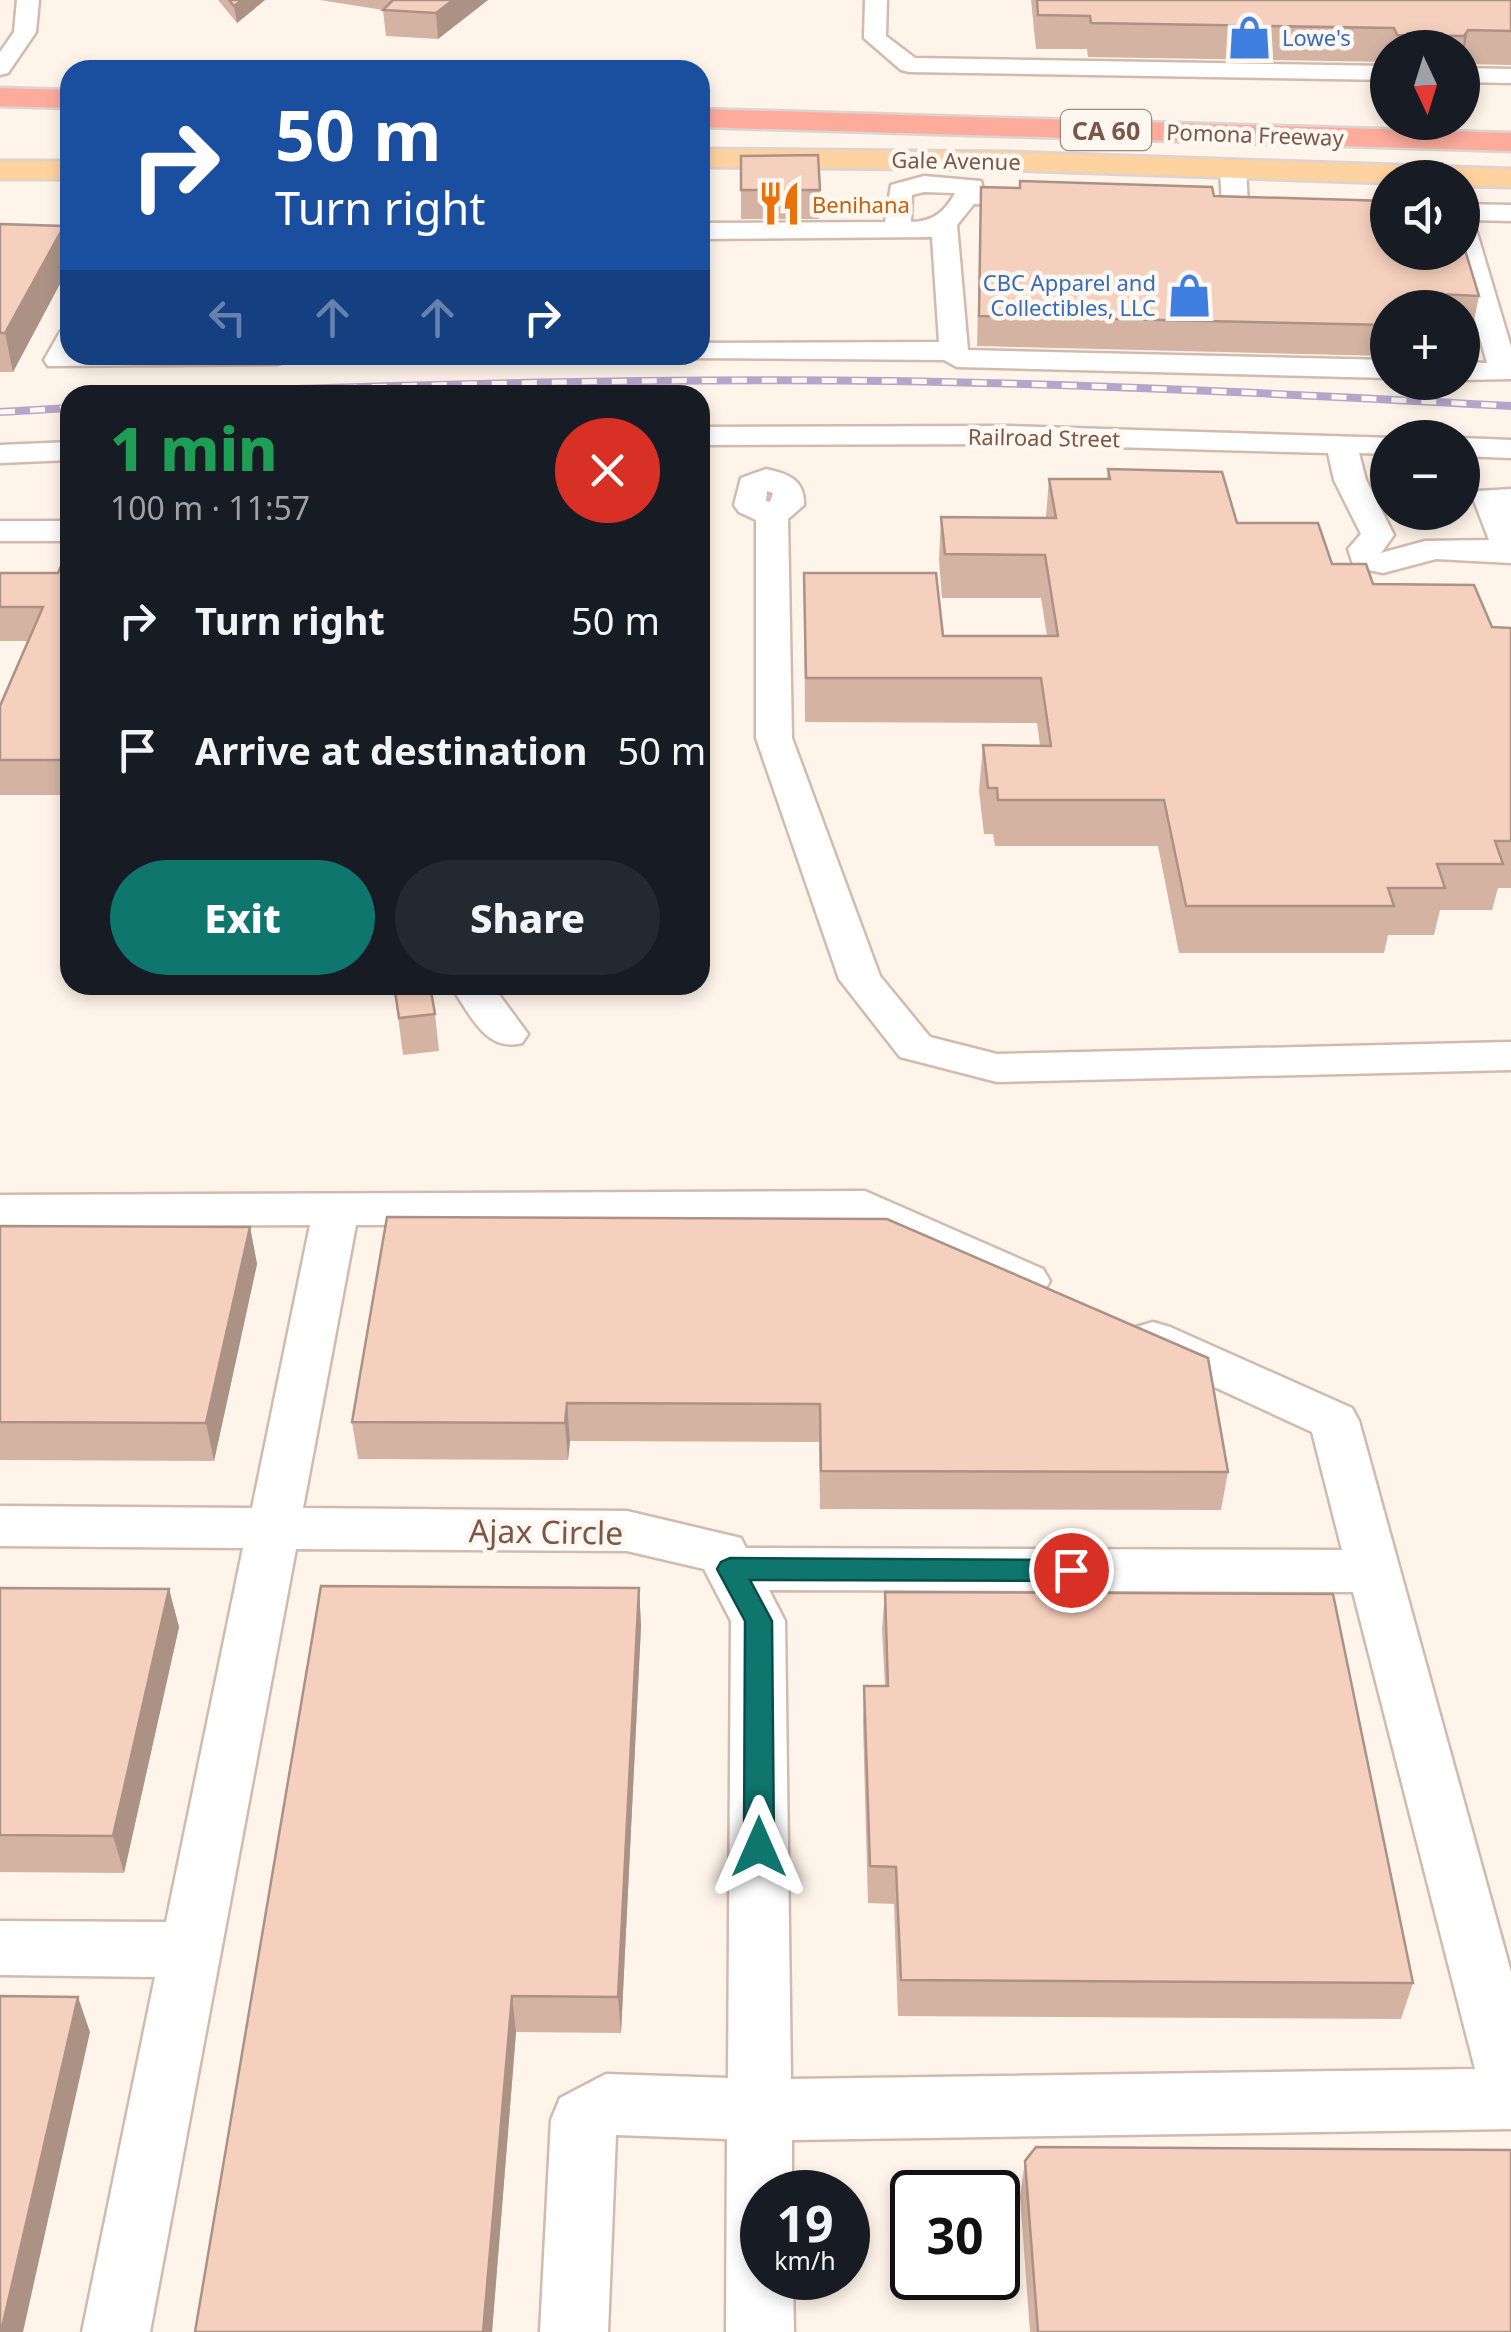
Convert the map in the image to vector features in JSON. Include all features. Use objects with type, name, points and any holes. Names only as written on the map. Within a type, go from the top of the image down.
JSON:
[{"type":"highway","points":[[15,83],[60,83]]},
{"type":"highway","points":[[15,83],[60,97]]},
{"type":"highway","name":"Pomona Freeway","points":[[710,94],[1370,113]]},
{"type":"highway","points":[[710,104],[1370,121]]},
{"type":"highway","points":[[710,104],[1511,128]]},
{"type":"highway","points":[[1480,115],[1511,116]]},
{"type":"highway","name":"Pomona Freeway","points":[[710,118],[1511,142]]},
{"type":"highway","points":[[1480,126],[1511,128]]},
{"type":"main road","name":"Gale Avenue","points":[[710,159],[972,181],[1233,168],[1505,178]]},
{"type":"main road","points":[[0,170],[60,170]]},
{"type":"street","points":[[15,83],[28,0]]},
{"type":"street","points":[[876,0],[875,38],[909,65],[1370,73]]},
{"type":"street","points":[[1480,75],[1511,76]]},
{"type":"street","points":[[1233,168],[1235,205]]},
{"type":"street","points":[[1480,212],[1511,213],[1505,178]]},
{"type":"street","points":[[710,231],[928,230],[954,217],[972,181]]},
{"type":"street","points":[[896,230],[900,190],[924,184],[972,181],[1058,200]]},
{"type":"street","points":[[1201,204],[1262,206]]},
{"type":"street","points":[[944,222],[957,358],[1370,369]]},
{"type":"street","points":[[0,252],[60,252]]},
{"type":"street","points":[[1476,270],[1508,372],[1480,371]]},
{"type":"street","points":[[710,352],[954,352]]},
{"type":"street","name":"Railroad Street","points":[[710,436],[1006,436],[1370,445]]},
{"type":"street","points":[[772,436],[766,478],[752,486],[750,504],[772,516],[774,738],[860,979],[915,1047],[998,1068],[1511,1056]]},
{"type":"street","points":[[1341,444],[1350,480],[1378,535],[1508,546],[1488,498],[1511,498]]},
{"type":"street","points":[[1480,448],[1511,449]]},
{"type":"street","points":[[0,454],[60,451]]},
{"type":"street","points":[[0,481],[60,479]]},
{"type":"street","points":[[0,531],[60,530]]},
{"type":"street","points":[[478,995],[507,1034]]},
{"type":"street","points":[[0,1210],[865,1207],[1063,1298]]},
{"type":"street","points":[[116,2332],[336,1209]]},
{"type":"street","points":[[1118,1322],[1334,1421],[1511,2087]]},
{"type":"street","name":"Ajax Circle","points":[[0,1526],[627,1530],[722,1553],[730,1569]]},
{"type":"street","points":[[760,2332],[758,1621],[730,1569],[1374,1572]]},
{"type":"street","points":[[0,1948],[192,1950]]},
{"type":"street","points":[[574,2332],[583,2120],[606,2104],[760,2110],[1511,2100]]},
{"type":"building","points":[[393,0],[453,0],[436,13],[383,10]]},
{"type":"building","points":[[1037,0],[1511,0],[1511,31],[1091,23],[1090,16],[1038,15]]},
{"type":"building","points":[[818,155],[820,190],[741,190],[741,156]]},
{"type":"building","points":[[1020,181],[1212,187],[1214,196],[1370,200],[1370,270],[1471,270],[1477,290],[1370,290],[1370,325],[979,316],[981,187],[1020,188]]},
{"type":"building","points":[[0,224],[60,226],[60,233],[5,333],[0,333]]},
{"type":"building","points":[[1108,469],[1222,472],[1237,523],[1318,523],[1332,564],[1366,564],[1373,584],[1474,585],[1492,627],[1511,628],[1511,841],[1495,841],[1503,864],[1437,864],[1445,888],[1388,888],[1394,906],[1186,906],[1164,800],[998,800],[997,788],[988,788],[983,745],[1051,746],[1041,678],[806,678],[804,573],[936,573],[943,636],[1058,636],[1045,555],[945,554],[941,517],[1056,518],[1049,479],[1110,479]]},
{"type":"building","points":[[60,568],[60,760],[0,760],[0,706],[43,607],[0,607],[0,573],[58,573]]},
{"type":"building","points":[[396,995],[432,995],[435,1014],[399,1018]]},
{"type":"building","points":[[387,1217],[887,1219],[1208,1358],[1228,1472],[821,1471],[820,1404],[567,1403],[565,1423],[352,1422]]},
{"type":"building","points":[[0,1226],[250,1227],[206,1423],[0,1422]]},
{"type":"building","points":[[321,1586],[639,1588],[618,1997],[512,1996],[483,2332],[195,2332]]},
{"type":"building","points":[[0,1588],[169,1589],[113,1836],[0,1835]]},
{"type":"building","points":[[885,1592],[1333,1594],[1413,1983],[901,1980],[896,1867],[870,1866],[864,1686],[888,1686]]},
{"type":"building","points":[[0,1996],[78,1997],[1,2332],[0,2332]]},
{"type":"building","points":[[1036,2147],[1511,2150],[1511,2332],[1038,2332],[1025,2161]]},
{"type":"railway","points":[[435,385],[890,381],[1123,387],[1511,406]]},
{"type":"railway","points":[[0,412],[60,409]]},
{"type":"place","name":"Lowe's","points":[[1249,37]]},
{"type":"place","name":"Benihana","points":[[779,204]]},
{"type":"place","name":"CBC Apparel and Collectibles, LLC","points":[[1189,295]]},
{"type":"route","points":[[759,1847],[758,1621],[730,1569],[1071,1570]]}]
